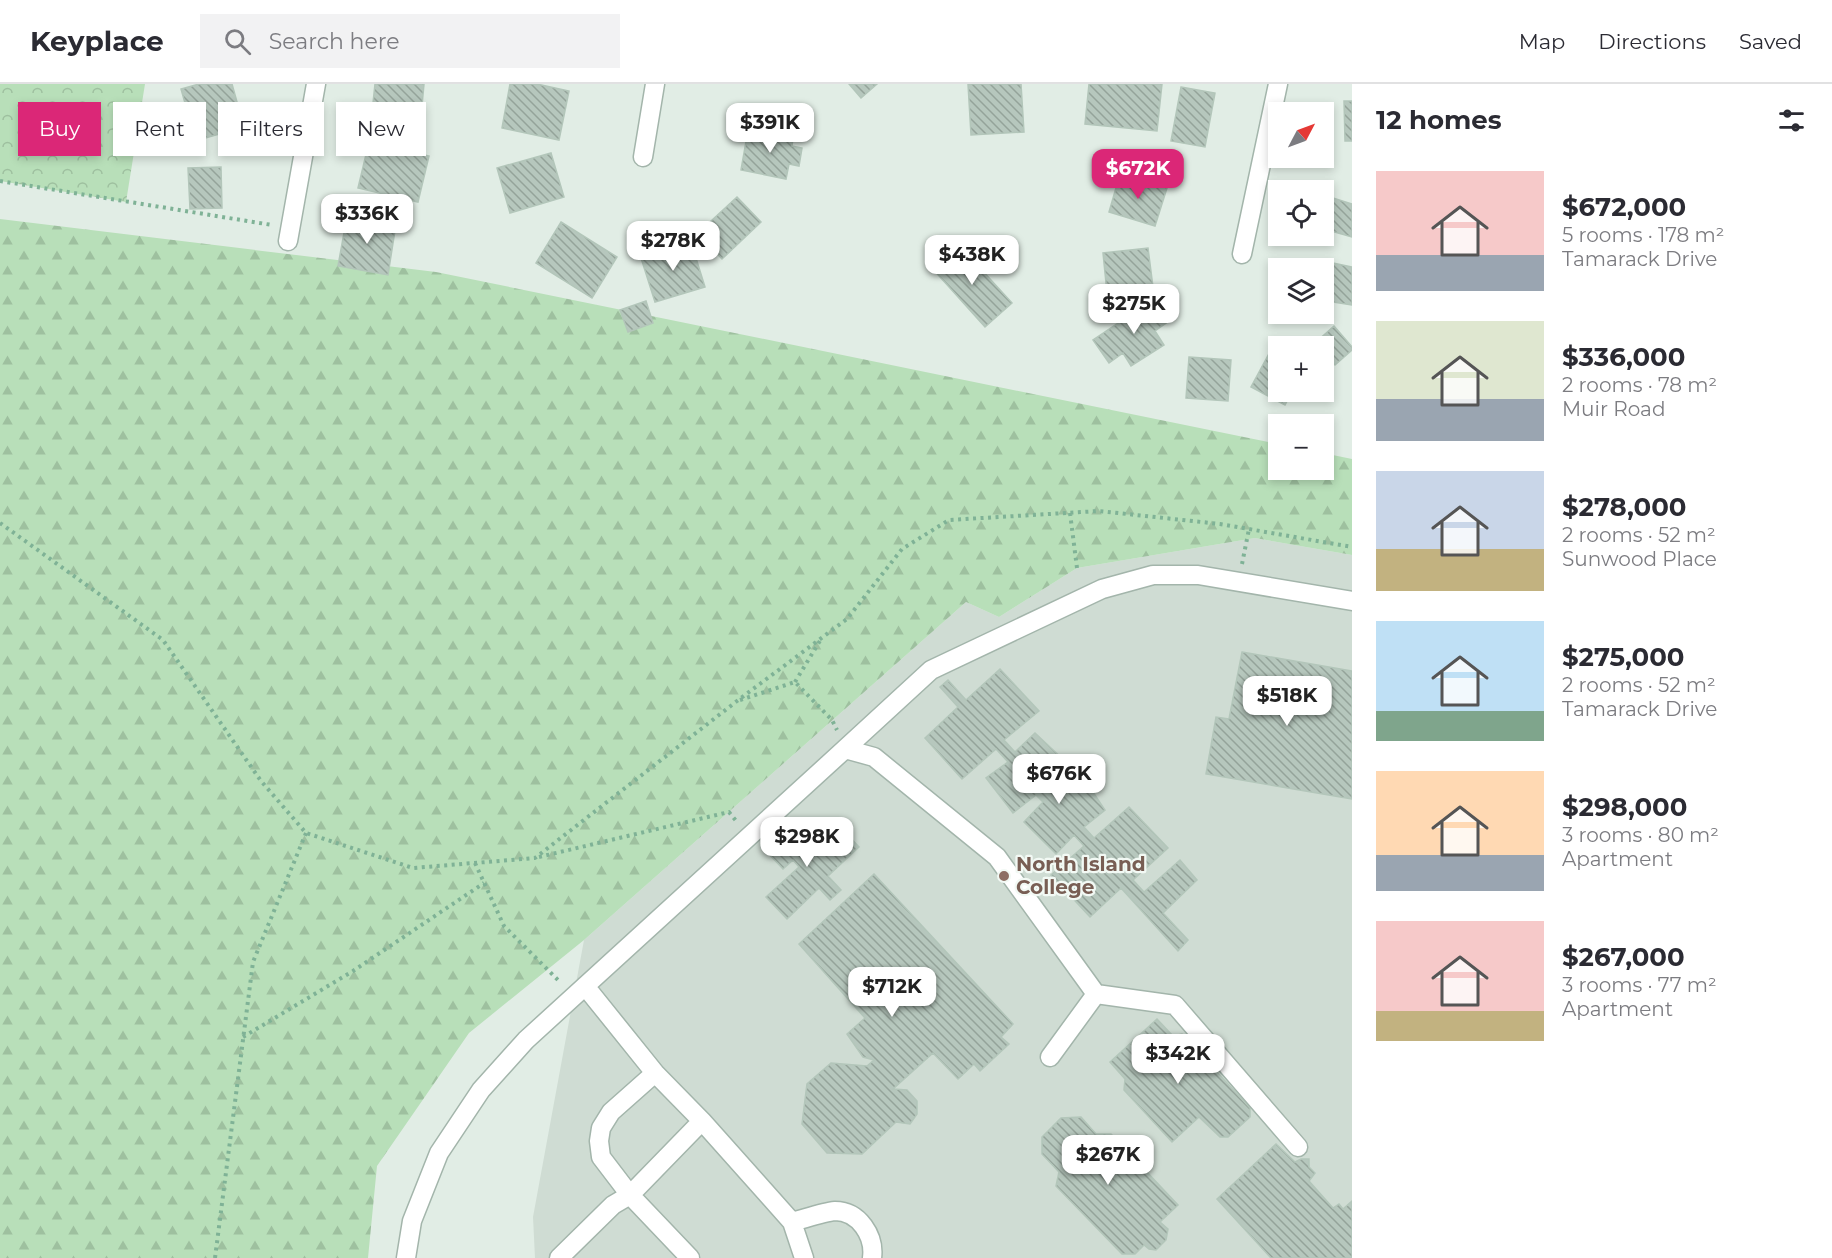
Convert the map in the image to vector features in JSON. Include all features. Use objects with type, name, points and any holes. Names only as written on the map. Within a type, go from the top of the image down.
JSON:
[{"type":"street","points":[[289,235],[316,84]]},
{"type":"street","points":[[643,157],[655,84]]},
{"type":"street","points":[[1242,254],[1278,84]]},
{"type":"street","points":[[406,1258],[412,1221],[439,1152],[481,1090],[526,1040],[931,670],[1102,589],[1153,575],[1198,575],[1238,580],[1352,601]]},
{"type":"street","points":[[845,749],[874,757],[998,857],[1096,994],[1175,1005],[1298,1147]]},
{"type":"street","points":[[579,991],[702,1121],[792,1222],[804,1258]]},
{"type":"street","points":[[1050,1057],[1096,994]]},
{"type":"street","points":[[655,1073],[611,1112],[601,1128],[599,1141],[601,1156],[630,1195],[690,1258]]},
{"type":"street","points":[[559,1258],[613,1206],[630,1195],[702,1121]]},
{"type":"street","points":[[792,1222],[835,1211],[857,1219],[865,1226],[870,1237],[873,1249],[872,1258]]},
{"type":"path","points":[[0,181],[289,235]]},
{"type":"path","points":[[535,858],[847,619],[902,549],[949,520],[1099,512],[1220,524],[1352,547]]},
{"type":"path","points":[[1070,513],[1077,567]]},
{"type":"path","points":[[0,523],[163,640],[261,781],[306,833],[413,868],[535,858],[729,812],[750,836]]},
{"type":"path","points":[[1238,580],[1249,529]]},
{"type":"path","points":[[737,701],[795,682],[821,637]]},
{"type":"path","points":[[795,682],[832,720],[845,749]]},
{"type":"path","points":[[215,1258],[253,962],[306,833]]},
{"type":"path","points":[[475,863],[504,926],[579,991]]},
{"type":"path","points":[[243,1038],[353,971],[484,884]]},
{"type":"shaded area","name":"North Island College","points":[[1255,538],[1352,555],[1352,1258],[535,1258],[533,1217],[584,940],[966,602],[999,617],[1077,568]]},
{"type":"green space","points":[[0,84],[145,84],[142,102],[113,102],[113,156],[133,156],[126,202],[0,181]]},
{"type":"green space","points":[[0,219],[436,272],[1268,442],[1268,480],[1334,480],[1334,455],[1352,459],[1352,555],[1255,538],[1077,568],[999,617],[966,602],[584,940],[469,1033],[377,1166],[368,1258],[0,1258]]},
{"type":"building","points":[[199,84],[232,84],[237,102],[218,102],[218,134],[206,138],[206,102],[185,102],[181,89]]},
{"type":"building","points":[[375,84],[424,84],[422,102],[373,102]]},
{"type":"building","points":[[510,84],[537,84],[569,91],[559,140],[502,128]]},
{"type":"building","points":[[849,84],[877,84],[861,98]]},
{"type":"building","points":[[968,84],[1021,84],[1024,132],[971,135]]},
{"type":"building","points":[[1089,84],[1162,84],[1157,131],[1085,124]]},
{"type":"building","points":[[1181,87],[1215,93],[1205,147],[1171,141]]},
{"type":"building","points":[[1344,101],[1352,101],[1352,141],[1345,141]]},
{"type":"building","points":[[748,130],[793,138],[792,146],[802,148],[799,166],[789,164],[786,179],[741,170]]},
{"type":"building","points":[[551,153],[564,197],[510,213],[497,168]]},
{"type":"building","points":[[366,156],[429,156],[418,202],[358,188]]},
{"type":"building","points":[[221,167],[222,208],[190,209],[188,168]]},
{"type":"building","points":[[1120,174],[1167,188],[1155,226],[1109,212]]},
{"type":"building","points":[[737,197],[761,222],[722,259],[698,233]]},
{"type":"building","points":[[1334,198],[1352,204],[1352,237],[1334,232]]},
{"type":"building","points":[[347,216],[396,224],[388,275],[338,266]]},
{"type":"building","points":[[561,222],[617,257],[592,298],[536,263]]},
{"type":"building","points":[[691,242],[705,287],[655,302],[641,258]]},
{"type":"building","points":[[958,244],[1012,303],[985,327],[932,268]]},
{"type":"building","points":[[1148,248],[1153,287],[1107,293],[1103,253]]},
{"type":"building","points":[[1334,263],[1352,267],[1352,305],[1334,302]]},
{"type":"building","points":[[1154,299],[1169,321],[1155,331],[1164,345],[1131,366],[1123,353],[1109,363],[1093,340]]},
{"type":"building","points":[[646,301],[653,323],[628,332],[620,310]]},
{"type":"building","points":[[1334,326],[1352,350],[1335,365],[1334,336],[1323,336]]},
{"type":"building","points":[[1268,355],[1268,396],[1251,387]]},
{"type":"building","points":[[1189,357],[1231,360],[1228,401],[1186,398]]},
{"type":"building","points":[[1242,652],[1352,671],[1352,799],[1206,774],[1216,717],[1229,719]]},
{"type":"building","points":[[1000,669],[1039,711],[1004,740],[1015,752],[1035,733],[1068,764],[1045,785],[1053,794],[1079,771],[1105,810],[1084,827],[1094,838],[1129,807],[1168,848],[1133,880],[1144,892],[1180,860],[1197,880],[1163,913],[1188,940],[1178,951],[1121,888],[1090,917],[1051,875],[1084,846],[1074,835],[1056,854],[1024,822],[1043,802],[1036,795],[1013,813],[986,778],[1008,762],[996,749],[962,779],[925,738],[958,707],[940,687],[948,680],[966,700]]},
{"type":"building","points":[[799,821],[816,839],[803,851],[811,859],[843,830],[859,847],[828,876],[841,890],[830,900],[819,888],[787,919],[766,897],[799,867],[793,860],[783,869],[767,852]]},
{"type":"building","points":[[874,874],[1013,1024],[1001,1037],[1009,1044],[980,1071],[974,1064],[958,1079],[933,1053],[893,1089],[907,1090],[917,1101],[917,1114],[910,1124],[896,1122],[862,1154],[827,1153],[802,1124],[807,1084],[831,1063],[867,1066],[874,1060],[863,1057],[847,1034],[865,1018],[799,944]]},
{"type":"building","points":[[1157,1019],[1173,1036],[1182,1034],[1250,1108],[1250,1117],[1228,1137],[1220,1137],[1199,1117],[1172,1142],[1124,1090],[1125,1079],[1110,1062]]},
{"type":"building","points":[[1081,1117],[1096,1134],[1111,1134],[1178,1205],[1160,1222],[1168,1229],[1166,1240],[1156,1250],[1144,1245],[1135,1254],[1122,1254],[1056,1186],[1059,1172],[1042,1154],[1042,1137],[1061,1118]]},
{"type":"building","points":[[1276,1144],[1295,1162],[1309,1159],[1309,1167],[1315,1173],[1309,1181],[1333,1208],[1339,1204],[1343,1209],[1352,1201],[1352,1258],[1271,1258],[1217,1199]]},
{"type":"place","name":"North Island College","points":[[1004,876]]}]
